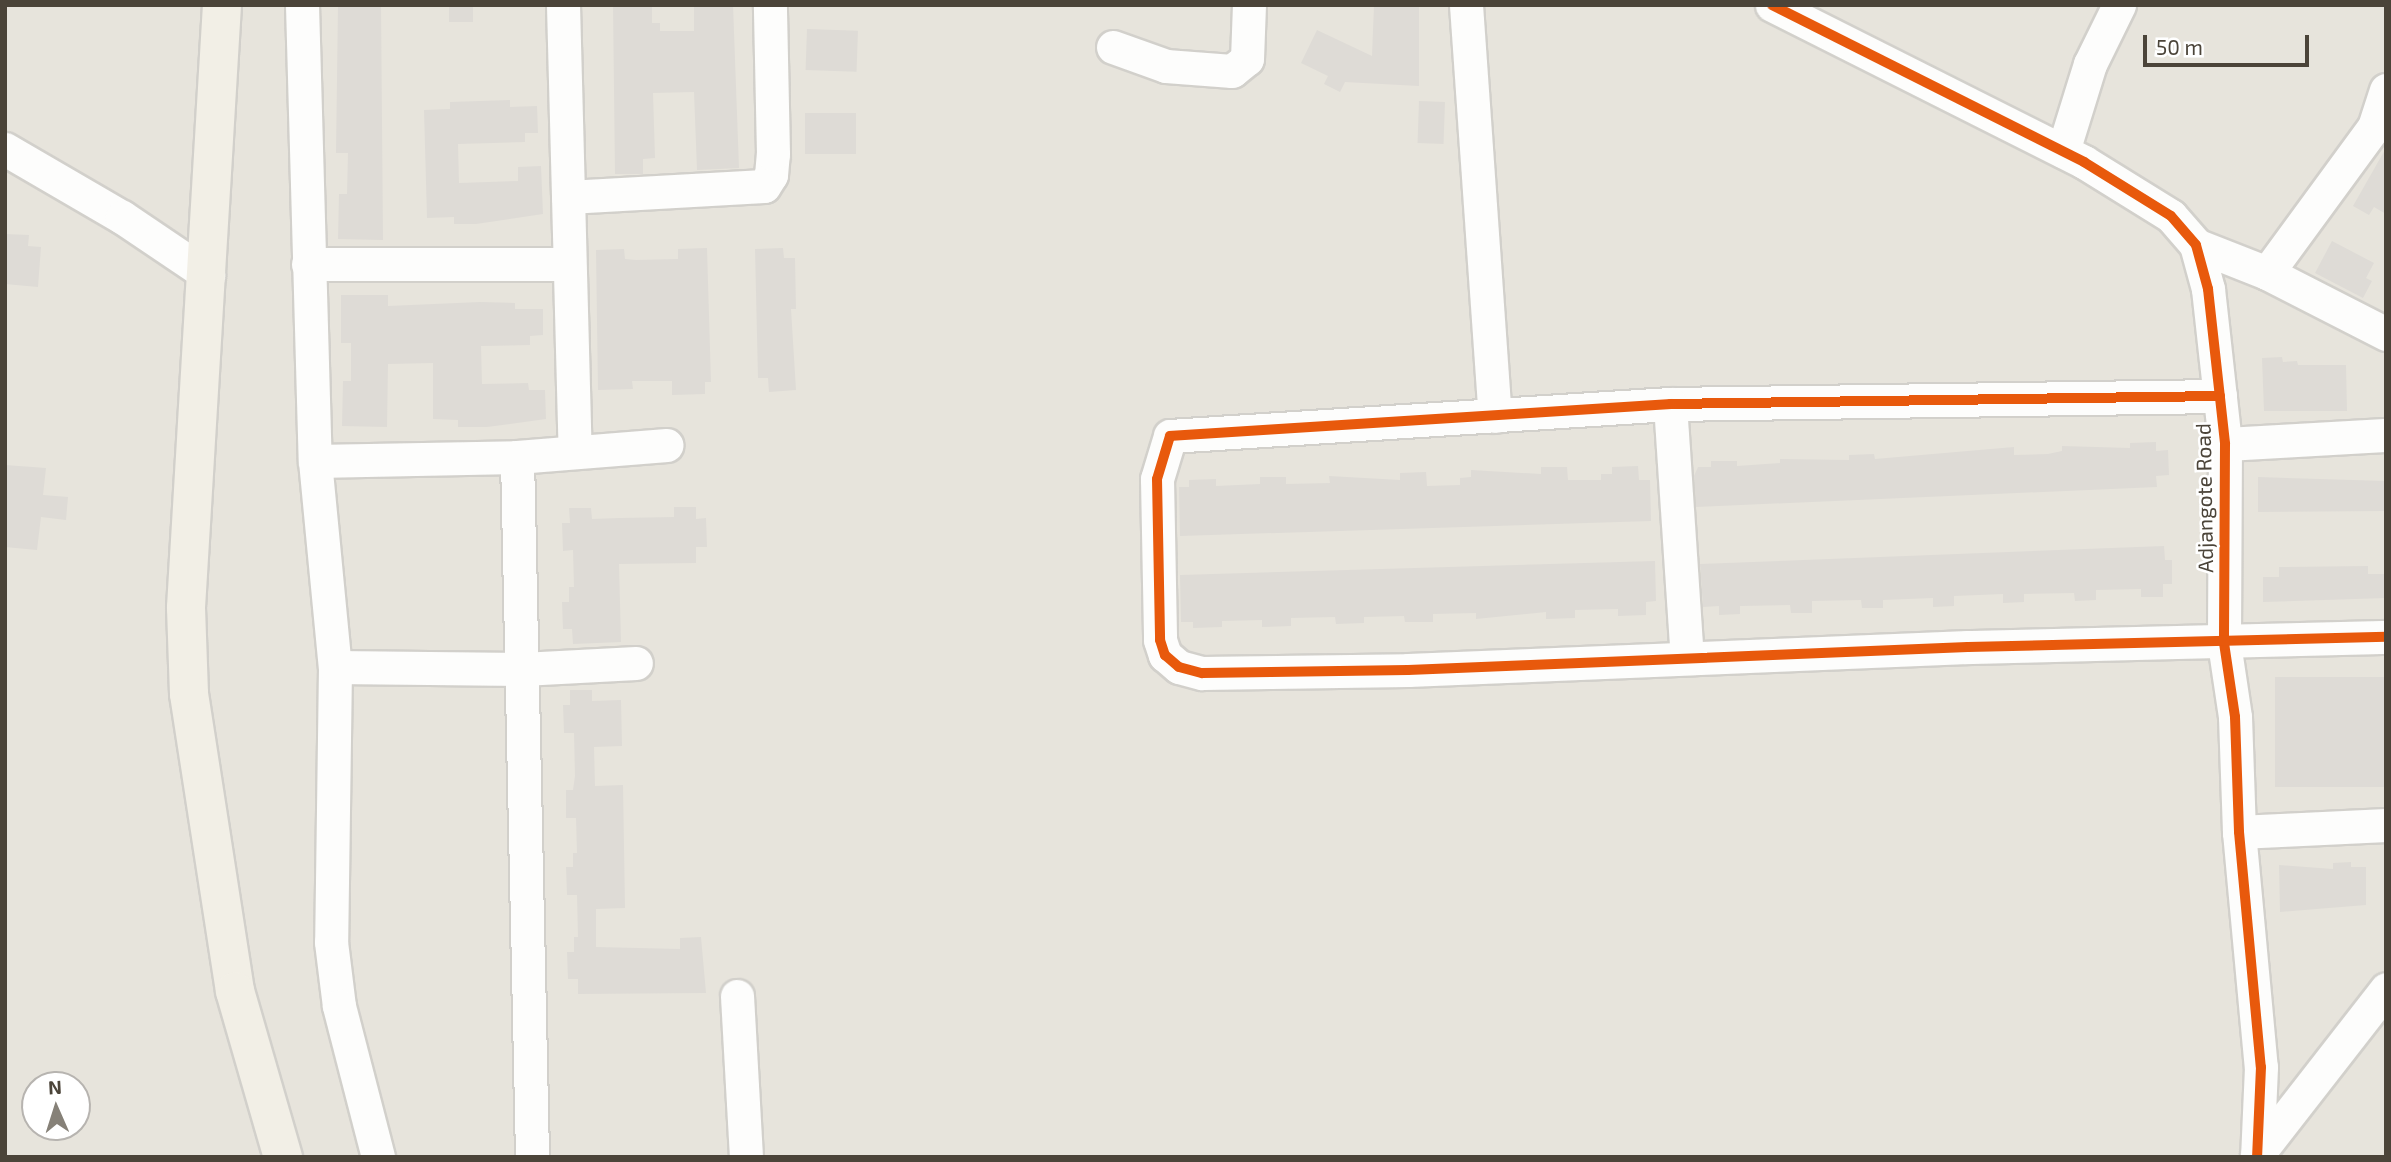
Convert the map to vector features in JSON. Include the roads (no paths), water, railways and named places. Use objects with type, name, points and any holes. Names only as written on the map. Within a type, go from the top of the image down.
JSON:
[{"type":"main road","points":[[222,5],[208,275],[186,608],[189,694],[235,990],[283,1157]]},
{"type":"street","points":[[302,5],[315,461],[335,667],[331,942],[339,1006],[379,1157]]},
{"type":"street","points":[[564,5],[575,451]]},
{"type":"street","points":[[568,197],[764,186],[771,175],[773,154],[770,5]]},
{"type":"street","points":[[1113,47],[1166,66],[1232,71],[1247,59],[1249,5]]},
{"type":"street","points":[[1466,5],[1495,416]]},
{"type":"street","name":"Adjangote Road","points":[[1772,5],[2063,151],[2171,216],[2196,245],[2208,289],[2225,444],[2224,643],[2235,717],[2239,832],[2261,1067],[2257,1156]]},
{"type":"street","points":[[2063,151],[2090,64],[2119,5]]},
{"type":"street","points":[[2267,273],[2380,130],[2386,90]]},
{"type":"street","points":[[5,149],[122,217],[208,275]]},
{"type":"street","points":[[2196,245],[2267,273],[2386,334]]},
{"type":"street","points":[[308,264],[569,264]]},
{"type":"street","points":[[2220,396],[1670,404],[1170,436],[1157,479],[1160,640],[1165,656],[1179,667],[1202,673],[1408,670],[1686,657],[2386,637]]},
{"type":"street","points":[[1670,404],[1686,657]]},
{"type":"street","points":[[2225,444],[2386,435]]},
{"type":"street","points":[[315,461],[517,457],[667,445]]},
{"type":"street","points":[[517,457],[532,1157]]},
{"type":"street","points":[[335,667],[522,669],[636,663]]},
{"type":"street","points":[[2239,832],[2386,825]]},
{"type":"street","points":[[2257,1156],[2386,989]]},
{"type":"street","points":[[737,996],[746,1157]]}]
